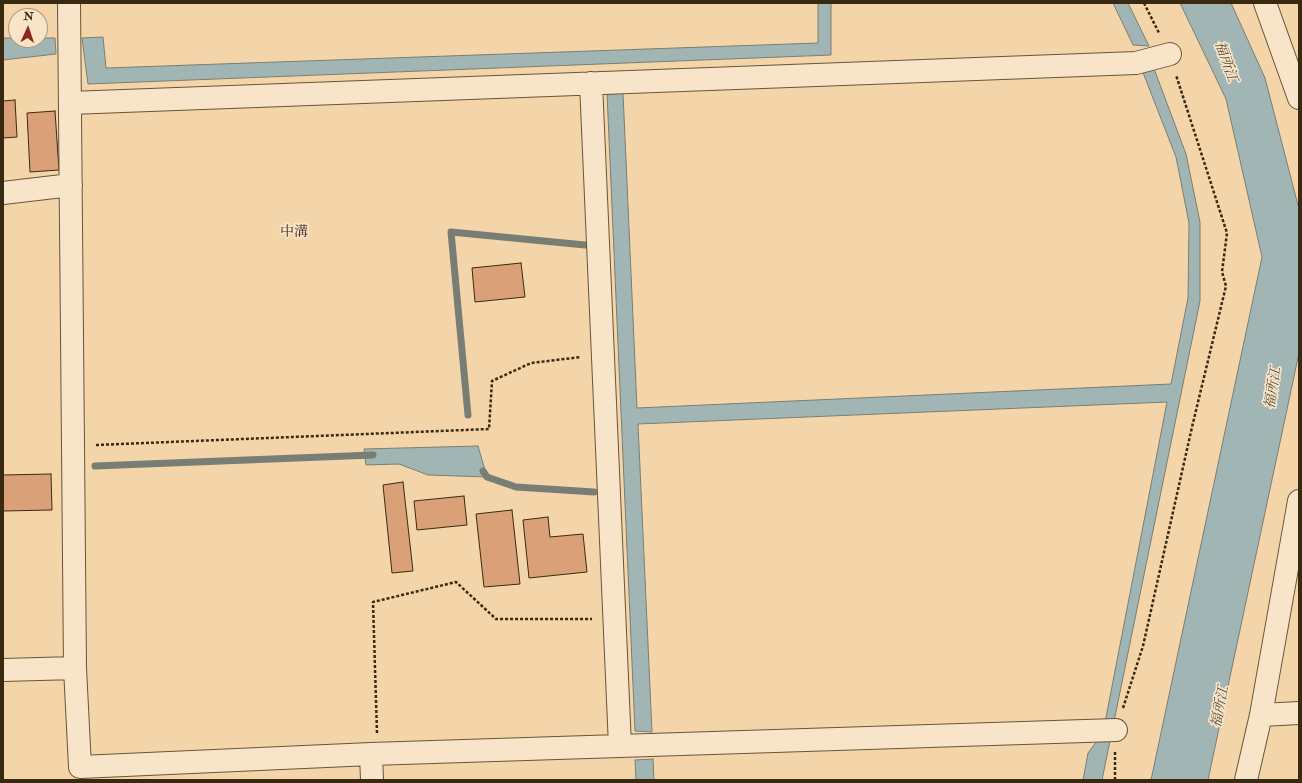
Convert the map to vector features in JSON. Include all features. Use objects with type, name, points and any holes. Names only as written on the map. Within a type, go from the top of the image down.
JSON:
[{"type":"street","points":[[69,3],[75,668],[80,774],[374,754],[1116,730]]},
{"type":"street","points":[[1265,3],[1299,98]]},
{"type":"street","points":[[70,102],[1136,63],[1170,54]]},
{"type":"street","points":[[591,83],[620,746]]},
{"type":"street","points":[[3,193],[71,185]]},
{"type":"street","points":[[1246,780],[1261,715],[1299,501]]},
{"type":"street","points":[[3,670],[75,668]]},
{"type":"street","points":[[1261,715],[1299,713]]},
{"type":"street","points":[[372,780],[374,754]]},
{"type":"path","points":[[1115,780],[1116,730],[1143,646],[1192,427],[1226,286],[1222,272],[1227,233],[1170,54],[1144,3]]},
{"type":"path","points":[[73,446],[489,429],[492,381],[531,363],[603,355]]},
{"type":"path","points":[[374,754],[373,602],[456,582],[496,619],[614,619]]},
{"type":"water","points":[[818,3],[831,3],[831,55],[88,84],[82,38],[103,37],[106,68],[818,43]]},
{"type":"water","points":[[1113,3],[1128,3],[1149,46],[1133,45]]},
{"type":"water","name":"福所江","points":[[1180,3],[1231,3],[1265,78],[1299,209],[1299,353],[1208,780],[1151,780],[1262,257],[1226,99]]},
{"type":"water","points":[[3,38],[8,38],[8,48],[48,48],[48,38],[55,38],[56,54],[3,60]]},
{"type":"water","points":[[1153,66],[1186,154],[1200,222],[1200,301],[1102,780],[1083,780],[1088,753],[1103,733],[1167,402],[638,424],[652,732],[635,731],[607,93],[623,93],[637,408],[1171,384],[1188,298],[1189,223],[1176,157],[1142,70]]},
{"type":"water","points":[[478,446],[487,477],[428,475],[399,464],[366,465],[364,449]]},
{"type":"water","points":[[653,759],[654,780],[636,780],[635,760]]},
{"type":"building","points":[[15,100],[17,137],[3,138],[3,101]]},
{"type":"building","points":[[55,111],[59,170],[30,172],[27,113]]},
{"type":"building","points":[[521,263],[525,297],[475,302],[472,268]]},
{"type":"building","points":[[51,474],[52,510],[3,511],[3,475]]},
{"type":"building","points":[[403,482],[413,571],[392,573],[383,485]]},
{"type":"building","points":[[464,496],[467,525],[417,530],[414,501]]},
{"type":"building","points":[[512,510],[520,584],[484,587],[476,514]]},
{"type":"building","points":[[548,517],[550,537],[583,534],[587,572],[529,578],[523,520]]},
{"type":"waterway","points":[[468,415],[451,232],[585,245]]},
{"type":"waterway","points":[[95,466],[373,455]]},
{"type":"waterway","points":[[483,471],[487,477],[516,487],[594,492]]},
{"type":"district","name":"中溝","points":[[294,233]]}]
